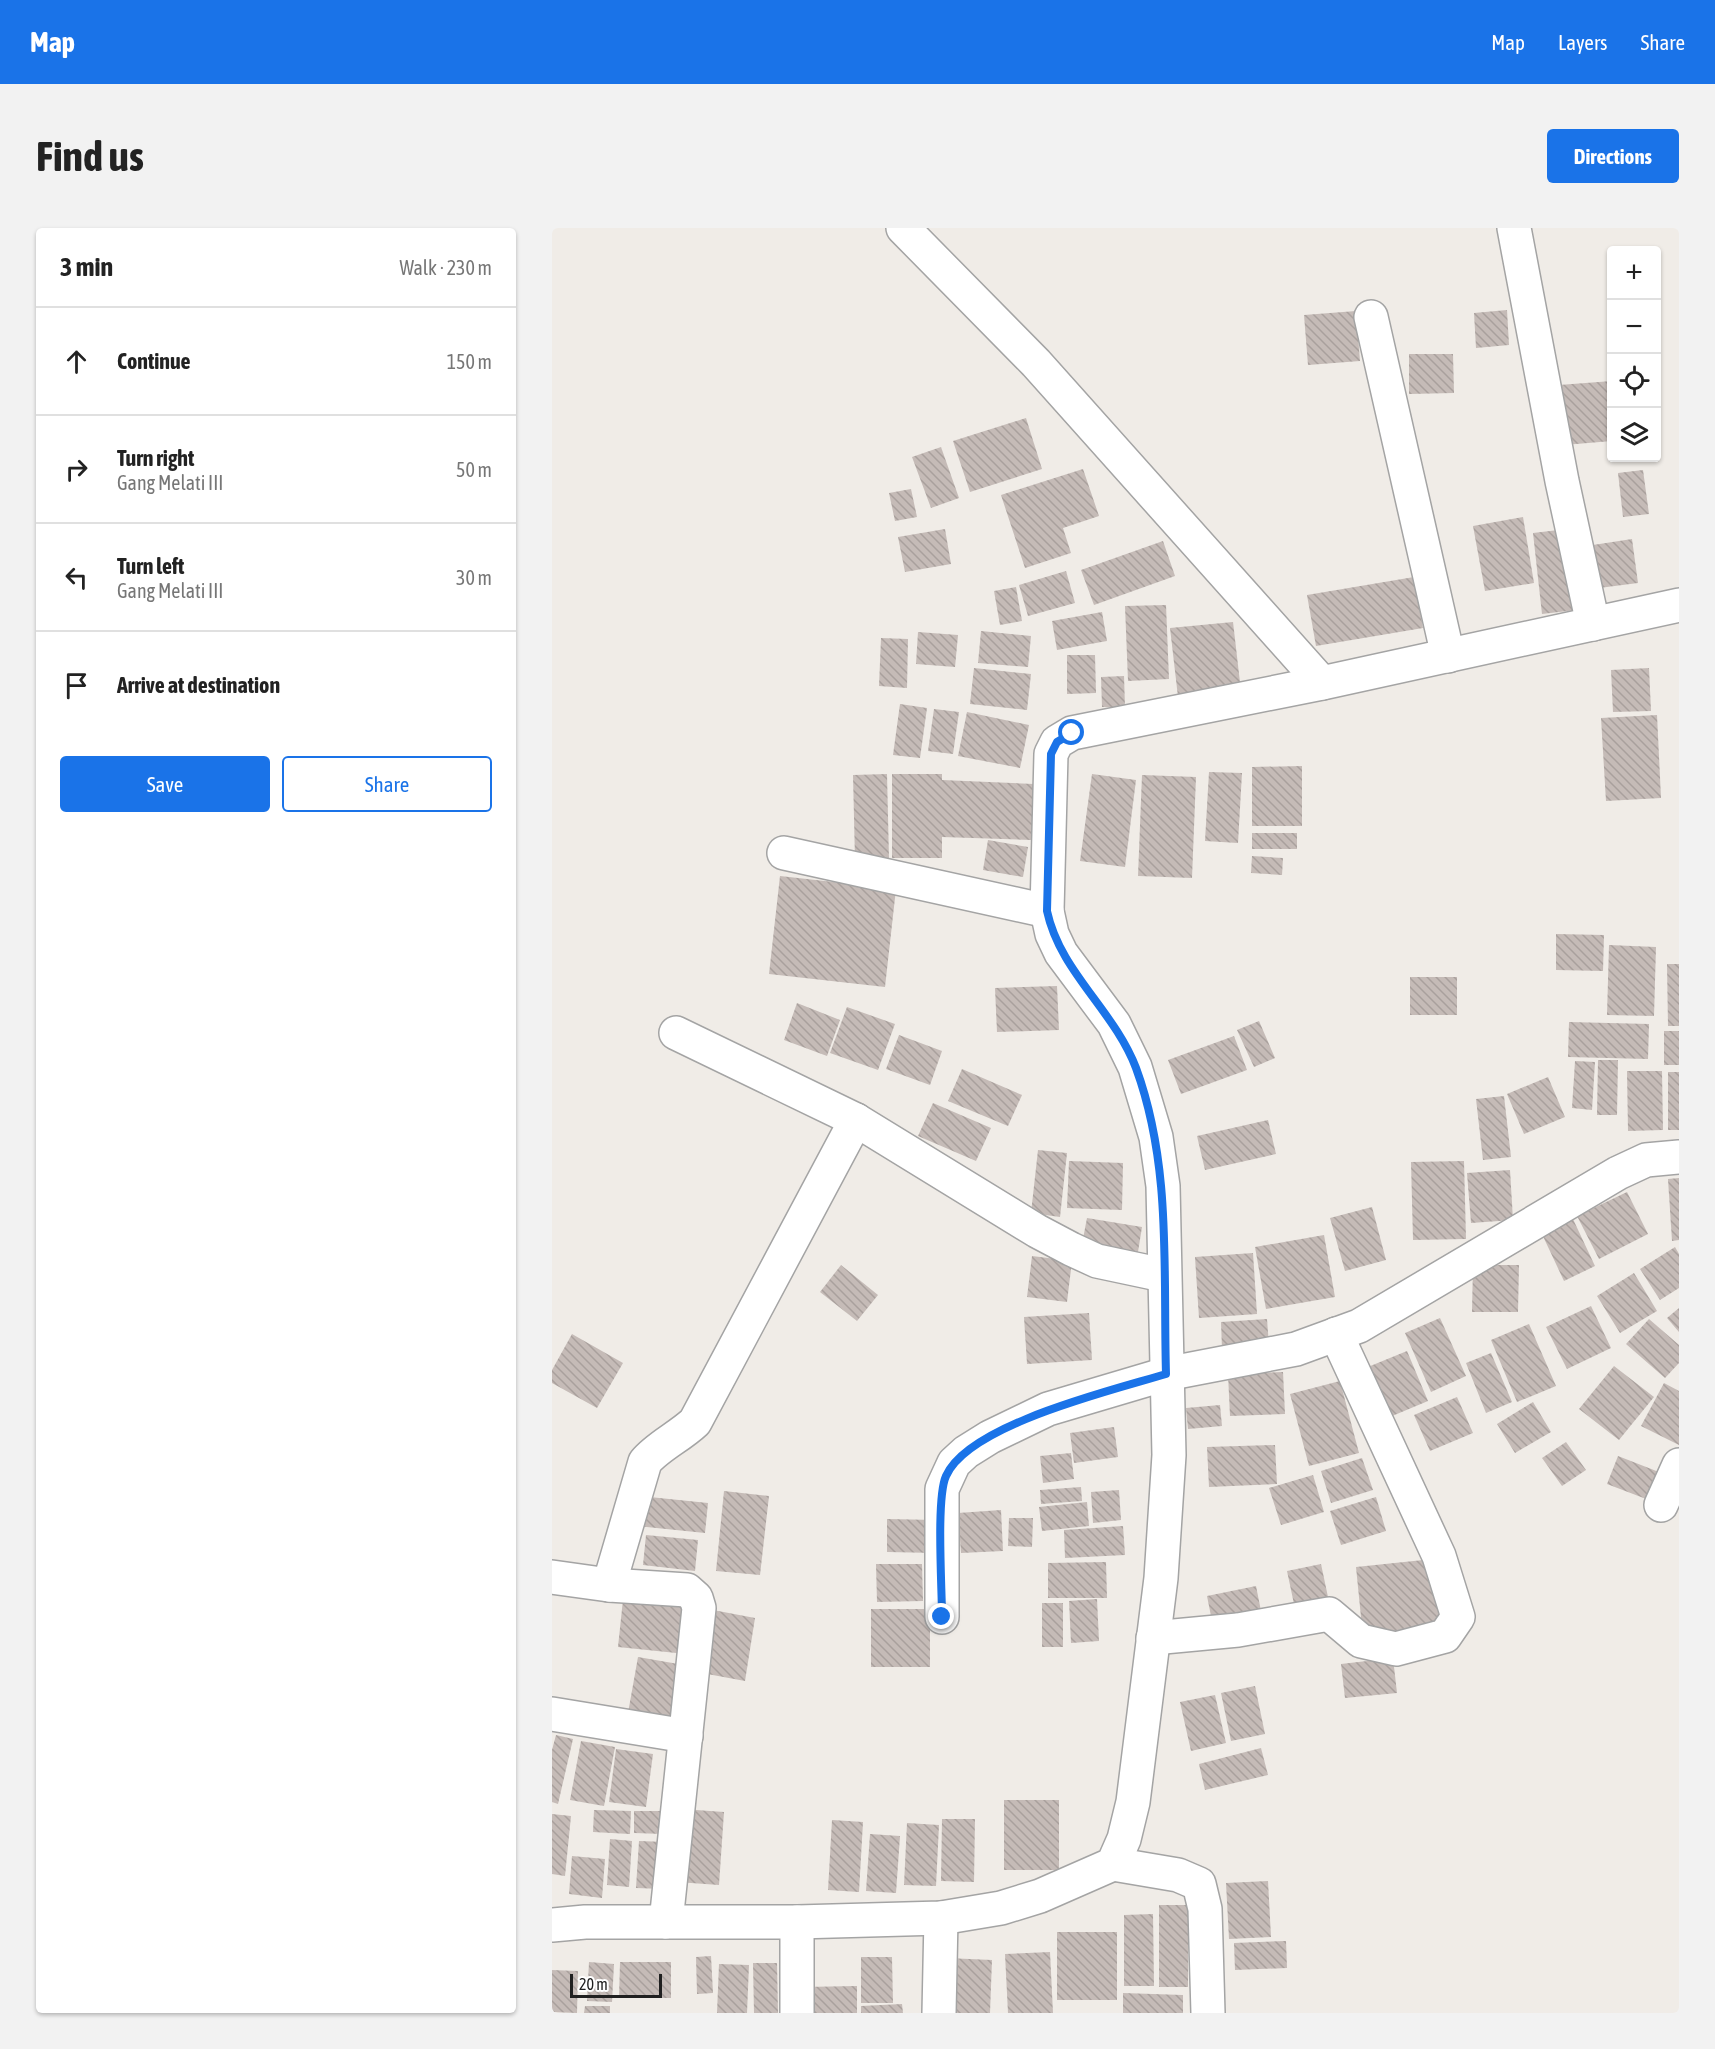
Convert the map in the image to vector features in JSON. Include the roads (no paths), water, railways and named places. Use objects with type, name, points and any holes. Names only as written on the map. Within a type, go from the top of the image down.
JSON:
[{"type":"street","points":[[903,228],[1036,363],[1322,683]]},
{"type":"street","points":[[1514,228],[1562,481],[1593,624]]},
{"type":"street","points":[[1371,317],[1448,656]]},
{"type":"street","points":[[1113,1864],[1124,1839],[1133,1802],[1161,1578],[1169,1455],[1163,1275],[1163,1186],[1156,1137],[1135,1067],[1113,1024],[1061,953],[1052,934],[1047,911],[1051,754],[1057,742],[1072,733],[1322,683],[1679,605]]},
{"type":"street","points":[[784,853],[1047,911]]},
{"type":"street","points":[[676,1033],[856,1120],[1062,1244],[1097,1261],[1163,1275]]},
{"type":"street","points":[[609,1585],[645,1462],[652,1453],[679,1437],[695,1422],[856,1120]]},
{"type":"street","points":[[942,1617],[942,1489],[954,1463],[990,1437],[1048,1409],[1166,1374],[1296,1349],[1359,1326],[1618,1173],[1647,1160],[1679,1157]]},
{"type":"street","points":[[1153,1638],[1238,1630],[1329,1614],[1361,1641],[1396,1649],[1445,1636],[1458,1617],[1439,1556],[1336,1334]]},
{"type":"street","points":[[1661,1505],[1679,1465]]},
{"type":"street","points":[[552,1577],[609,1585],[687,1590],[696,1598],[699,1617],[666,1922]]},
{"type":"street","points":[[552,1714],[686,1736]]},
{"type":"street","points":[[552,1925],[585,1922],[797,1922],[941,1918],[1001,1908],[1040,1896],[1113,1864],[1178,1875],[1199,1884],[1205,1909],[1209,2013]]},
{"type":"street","points":[[939,2013],[941,1918]]},
{"type":"street","points":[[797,1922],[797,2013]]}]
